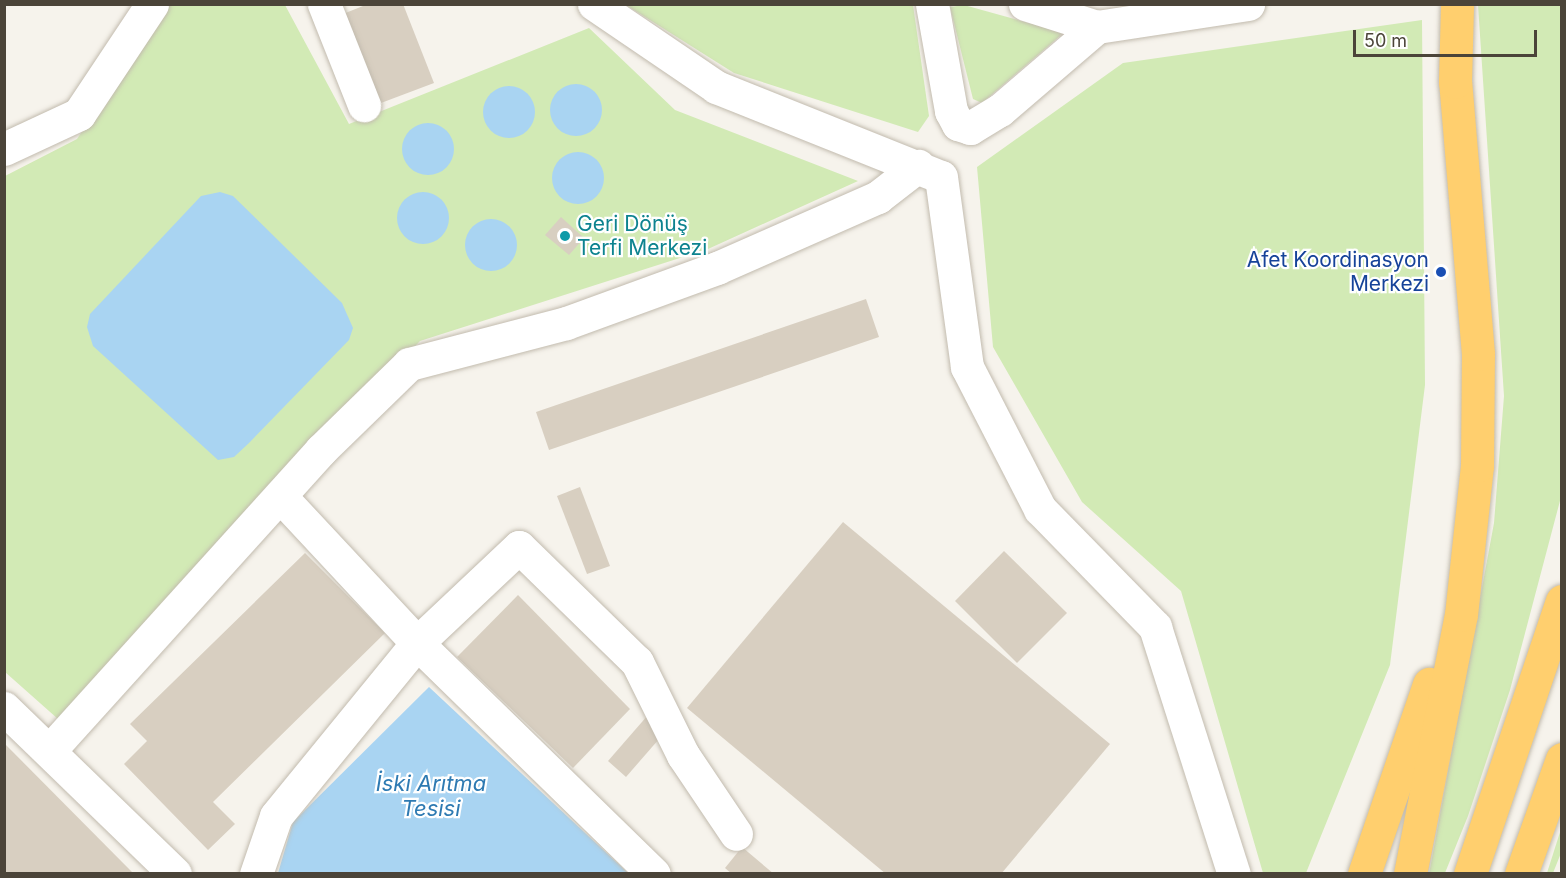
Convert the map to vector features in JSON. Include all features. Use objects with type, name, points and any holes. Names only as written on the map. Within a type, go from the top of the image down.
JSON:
[{"type":"highway","points":[[1437,4],[1442,46],[1455,82]]},
{"type":"highway","points":[[1410,873],[1461,615],[1473,514],[1478,354],[1455,82],[1457,4]]},
{"type":"highway","points":[[1364,873],[1423,706],[1473,514]]},
{"type":"highway","points":[[1470,873],[1562,601]]},
{"type":"highway","points":[[1521,873],[1562,759]]},
{"type":"lane","points":[[5,148],[79,114],[152,4]]},
{"type":"lane","points":[[324,4],[364,105]]},
{"type":"lane","points":[[594,4],[716,87],[941,177],[967,367],[1040,509],[1155,627],[1234,873]]},
{"type":"lane","points":[[932,4],[951,111],[958,124],[970,128],[1000,110],[1097,27]]},
{"type":"lane","points":[[1025,4],[1097,27],[1248,4]]},
{"type":"lane","points":[[50,750],[281,497],[409,364],[566,323],[717,268],[878,197],[918,166]]},
{"type":"lane","points":[[281,497],[417,643],[654,873]]},
{"type":"lane","points":[[256,873],[276,816],[417,643],[519,547],[637,662],[683,755],[736,834]]},
{"type":"lane","points":[[4,708],[175,873]]},
{"type":"green space","points":[[165,5],[285,5],[349,124],[589,28],[675,110],[858,181],[708,249],[420,341],[58,719],[5,672],[5,176],[77,139]]},
{"type":"green space","points":[[626,5],[913,5],[929,116],[918,132],[734,73]]},
{"type":"green space","points":[[964,5],[1061,32],[1060,36],[982,103],[973,99],[950,7]]},
{"type":"green space","points":[[1478,5],[1561,5],[1561,497],[1510,690],[1468,816],[1445,873],[1429,874],[1494,523],[1504,396]]},
{"type":"green space","points":[[1422,20],[1425,385],[1390,665],[1306,873],[1263,873],[1181,591],[1082,502],[993,347],[977,167],[1123,63]]},
{"type":"green space","points":[[1561,829],[1561,853],[1553,873],[1547,873]]},
{"type":"water","points":[[571,84],[581,84],[595,91],[602,110],[595,129],[581,136],[571,136],[561,132],[554,125],[550,115],[550,105],[554,95],[561,88]]},
{"type":"water","points":[[504,86],[514,86],[528,93],[535,112],[528,131],[514,138],[504,138],[494,134],[487,127],[483,117],[483,107],[487,97],[494,90]]},
{"type":"water","points":[[423,123],[433,123],[447,130],[454,149],[447,168],[433,175],[423,175],[413,171],[406,164],[402,154],[402,144],[406,134],[413,127]]},
{"type":"water","points":[[573,152],[583,152],[597,159],[604,178],[597,197],[583,204],[573,204],[563,200],[556,193],[552,183],[552,173],[556,163],[563,156]]},
{"type":"water","points":[[220,192],[233,196],[342,303],[353,328],[349,340],[249,443],[234,457],[218,460],[93,346],[87,327],[90,314],[201,196]]},
{"type":"water","points":[[418,192],[428,192],[442,199],[449,218],[442,237],[428,244],[418,244],[408,240],[401,233],[397,223],[397,213],[401,203],[408,196]]},
{"type":"water","points":[[486,219],[496,219],[510,226],[517,245],[510,264],[496,271],[486,271],[476,267],[469,260],[465,250],[465,240],[469,230],[476,223]]},
{"type":"water","name":"İski Arıtma Tesisi","points":[[429,687],[628,873],[278,873],[293,822]]},
{"type":"building","points":[[368,4],[403,4],[434,83],[373,106],[338,16]]},
{"type":"building","name":"Geri Dönüş Terfi Merkezi","points":[[561,217],[584,238],[569,255],[545,235]]},
{"type":"building","points":[[866,299],[879,337],[549,450],[536,412]]},
{"type":"building","points":[[580,487],[610,566],[587,574],[557,496]]},
{"type":"building","points":[[843,522],[1110,744],[1001,874],[886,874],[687,708]]},
{"type":"building","points":[[1004,551],[1067,613],[1017,663],[955,601]]},
{"type":"building","points":[[305,553],[385,633],[213,802],[235,824],[208,850],[124,764],[147,741],[130,724]]},
{"type":"building","points":[[518,595],[630,709],[573,768],[457,657]]},
{"type":"building","points":[[648,715],[666,731],[626,777],[608,761]]},
{"type":"building","points":[[4,743],[134,874],[4,874]]},
{"type":"building","points":[[742,847],[774,874],[732,874],[725,868]]},
{"type":"place","name":"Geri Dönüş Terfi Merkezi","points":[[565,236]]},
{"type":"place","name":"Afet Koordinasyon Merkezi","points":[[1441,272]]}]
